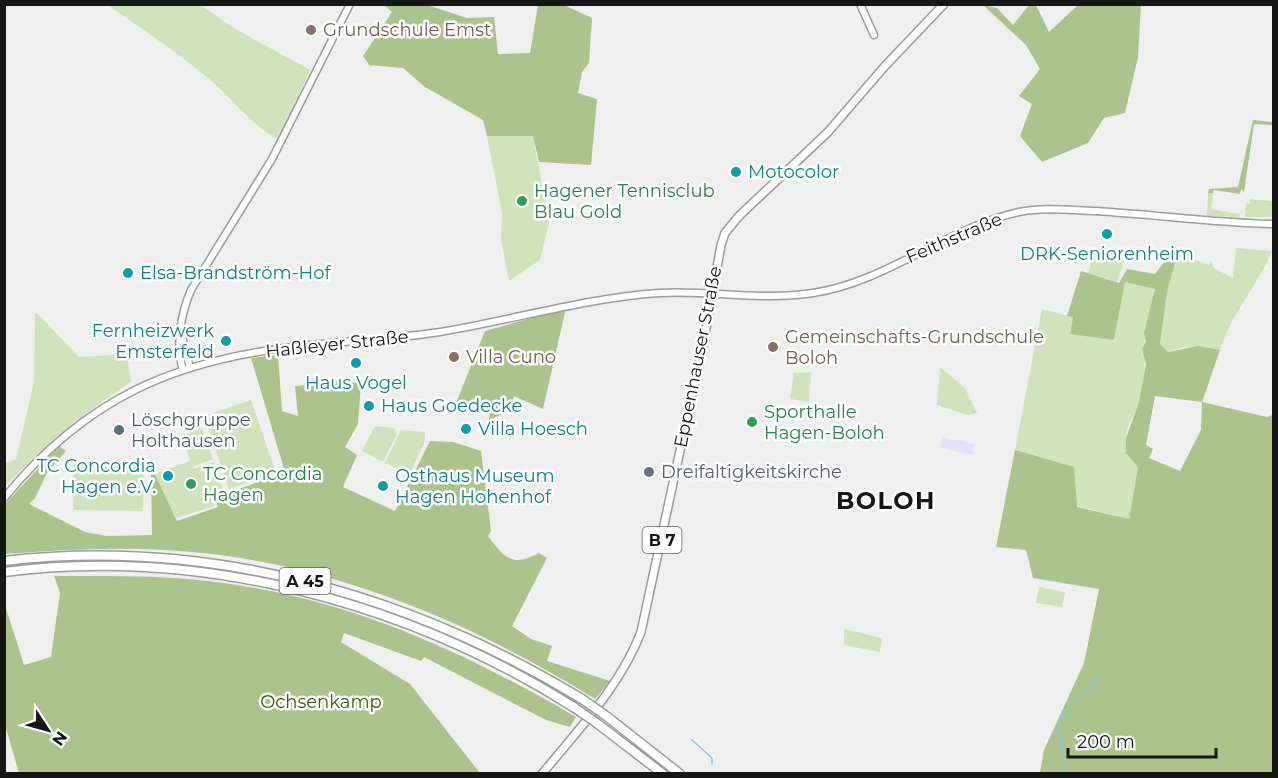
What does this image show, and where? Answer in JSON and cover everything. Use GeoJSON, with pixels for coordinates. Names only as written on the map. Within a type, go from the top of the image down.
{"type":"FeatureCollection","features":[{"type":"Feature","properties":{"kind":"highway","name":"A 45"},"geometry":{"type":"LineString","coordinates":[[4,561],[66,556],[148,557],[234,567],[307,581],[362,597],[440,625],[503,654],[582,699],[680,774]]}},
{"type":"Feature","properties":{"kind":"highway","name":"A 45"},"geometry":{"type":"LineString","coordinates":[[4,572],[71,568],[175,570],[297,591],[350,604],[435,635],[515,672],[575,708],[663,774]]}},
{"type":"Feature","properties":{"kind":"main road"},"geometry":{"type":"LineString","coordinates":[[186,369],[179,355],[184,311],[194,283],[272,159],[350,4]]}},
{"type":"Feature","properties":{"kind":"main road"},"geometry":{"type":"LineString","coordinates":[[860,4],[874,35]]}},
{"type":"Feature","properties":{"kind":"main road","name":"Eppenhauser Straße"},"geometry":{"type":"LineString","coordinates":[[542,774],[615,682],[632,654],[641,632],[722,239],[733,222],[828,132],[888,62],[944,4]]}},
{"type":"Feature","properties":{"kind":"main road","name":"Feithstraße"},"geometry":{"type":"LineString","coordinates":[[712,292],[790,295],[840,287],[864,279],[980,225],[1035,210],[1120,212],[1274,224]]}},
{"type":"Feature","properties":{"kind":"main road","name":"Haßleyer Straße"},"geometry":{"type":"LineString","coordinates":[[6,496],[44,453],[89,416],[132,390],[186,369],[284,348],[472,327],[640,295],[712,292]]}},
{"type":"Feature","properties":{"kind":"shaded area"},"geometry":{"type":"Polygon","coordinates":[[[943,437],[975,444],[972,455],[940,448],[943,437]]]}},
{"type":"Feature","properties":{"kind":"green space"},"geometry":{"type":"Polygon","coordinates":[[[108,5],[201,5],[232,27],[310,70],[279,140],[260,127],[197,69],[108,5]]]}},
{"type":"Feature","properties":{"kind":"green space"},"geometry":{"type":"Polygon","coordinates":[[[384,5],[427,5],[467,18],[494,17],[498,54],[530,53],[538,5],[564,5],[592,18],[589,63],[582,72],[578,93],[597,99],[591,165],[539,162],[533,136],[487,136],[483,120],[425,87],[403,68],[369,65],[363,56],[392,12],[384,5]]]}},
{"type":"Feature","properties":{"kind":"green space"},"geometry":{"type":"Polygon","coordinates":[[[983,5],[997,8],[1013,25],[1029,5],[1036,5],[1049,32],[1078,5],[1141,5],[1138,57],[1125,113],[1104,118],[1088,143],[1042,162],[1020,136],[1032,104],[1019,96],[1040,69],[1026,45],[983,5]]]}},
{"type":"Feature","properties":{"kind":"green space"},"geometry":{"type":"Polygon","coordinates":[[[1253,120],[1273,122],[1273,125],[1254,124],[1244,192],[1241,189],[1240,194],[1214,190],[1213,193],[1208,193],[1209,189],[1238,187],[1253,120]]]}},
{"type":"Feature","properties":{"kind":"green space","name":"Hagener Tennisclub Blau Gold"},"geometry":{"type":"Polygon","coordinates":[[[487,136],[533,136],[549,223],[540,260],[509,281],[501,240],[502,213],[487,136]]]}},
{"type":"Feature","properties":{"kind":"green space"},"geometry":{"type":"Polygon","coordinates":[[[1208,193],[1213,193],[1211,209],[1239,214],[1242,210],[1239,217],[1207,216],[1208,193]]]}},
{"type":"Feature","properties":{"kind":"green space"},"geometry":{"type":"Polygon","coordinates":[[[1250,199],[1273,201],[1273,217],[1245,217],[1246,203],[1250,204],[1250,199]]]}},
{"type":"Feature","properties":{"kind":"green space"},"geometry":{"type":"Polygon","coordinates":[[[1236,248],[1272,251],[1231,324],[1220,350],[1183,347],[1168,352],[1160,344],[1167,292],[1178,253],[1209,265],[1211,261],[1214,268],[1233,278],[1236,248]]]}},
{"type":"Feature","properties":{"kind":"green space"},"geometry":{"type":"Polygon","coordinates":[[[1173,251],[1178,253],[1167,292],[1160,344],[1168,352],[1198,346],[1220,350],[1202,402],[1267,417],[1273,415],[1273,773],[1040,773],[1044,750],[1084,663],[1099,589],[1033,578],[1026,550],[996,547],[1015,450],[1074,467],[1077,507],[1129,519],[1138,467],[1126,453],[1126,438],[1139,402],[1146,364],[1142,349],[1146,342],[1144,333],[1155,289],[1125,282],[1114,340],[1070,334],[1073,317],[1067,316],[1081,271],[1119,283],[1127,269],[1155,274],[1173,251]],[[1155,396],[1146,445],[1153,449],[1149,458],[1180,471],[1201,430],[1202,402],[1155,396]]]}},
{"type":"Feature","properties":{"kind":"green space"},"geometry":{"type":"Polygon","coordinates":[[[1095,252],[1124,261],[1117,282],[1088,273],[1095,252]]]}},
{"type":"Feature","properties":{"kind":"green space"},"geometry":{"type":"Polygon","coordinates":[[[1125,282],[1155,289],[1145,330],[1143,385],[1138,406],[1126,433],[1129,453],[1138,466],[1129,519],[1077,506],[1015,450],[1042,309],[1073,317],[1070,333],[1114,340],[1125,282]]]}},
{"type":"Feature","properties":{"kind":"green space"},"geometry":{"type":"Polygon","coordinates":[[[566,308],[543,409],[514,396],[509,411],[489,420],[491,407],[456,403],[485,331],[566,308]]]}},
{"type":"Feature","properties":{"kind":"green space"},"geometry":{"type":"Polygon","coordinates":[[[37,313],[79,357],[127,354],[131,382],[97,405],[65,431],[5,486],[5,464],[16,459],[34,382],[35,314],[37,313]]]}},
{"type":"Feature","properties":{"kind":"green space"},"geometry":{"type":"Polygon","coordinates":[[[278,355],[282,411],[298,416],[295,386],[307,385],[308,379],[361,383],[358,424],[345,447],[357,455],[343,487],[395,511],[430,441],[453,442],[481,451],[491,531],[488,536],[504,555],[515,560],[539,553],[547,558],[512,626],[531,639],[552,646],[547,661],[610,681],[595,699],[495,643],[443,619],[389,597],[334,579],[278,565],[221,555],[144,549],[84,549],[5,554],[4,505],[59,446],[66,451],[48,471],[35,498],[29,504],[85,532],[106,536],[152,535],[151,473],[155,474],[177,521],[218,507],[215,498],[285,472],[251,358],[278,355]]]}},
{"type":"Feature","properties":{"kind":"green space"},"geometry":{"type":"Polygon","coordinates":[[[940,367],[965,388],[977,413],[968,415],[937,405],[940,367]]]}},
{"type":"Feature","properties":{"kind":"green space"},"geometry":{"type":"Polygon","coordinates":[[[811,372],[809,402],[790,399],[794,373],[811,372]]]}},
{"type":"Feature","properties":{"kind":"green space"},"geometry":{"type":"Polygon","coordinates":[[[251,400],[276,473],[229,489],[204,416],[251,400]]]}},
{"type":"Feature","properties":{"kind":"green space"},"geometry":{"type":"Polygon","coordinates":[[[375,426],[394,428],[397,434],[383,462],[362,451],[375,426]]]}},
{"type":"Feature","properties":{"kind":"green space","name":"TC Concordia Hagen"},"geometry":{"type":"Polygon","coordinates":[[[202,428],[213,459],[192,467],[193,469],[214,462],[224,493],[212,497],[215,506],[176,518],[155,474],[190,461],[182,435],[202,428]]]}},
{"type":"Feature","properties":{"kind":"green space"},"geometry":{"type":"Polygon","coordinates":[[[401,430],[425,432],[425,441],[409,475],[385,463],[401,430]]]}},
{"type":"Feature","properties":{"kind":"green space"},"geometry":{"type":"Polygon","coordinates":[[[74,463],[144,464],[143,511],[73,510],[74,463]]]}},
{"type":"Feature","properties":{"kind":"green space","name":"Ochsenkamp"},"geometry":{"type":"Polygon","coordinates":[[[54,576],[189,579],[307,599],[354,613],[444,648],[576,717],[570,727],[546,720],[424,657],[421,661],[344,633],[341,642],[410,684],[480,773],[19,773],[5,725],[5,605],[24,665],[51,657],[60,593],[54,576]]]}},
{"type":"Feature","properties":{"kind":"green space"},"geometry":{"type":"Polygon","coordinates":[[[1039,587],[1065,592],[1062,607],[1036,603],[1039,587]]]}},
{"type":"Feature","properties":{"kind":"green space"},"geometry":{"type":"Polygon","coordinates":[[[844,629],[882,638],[880,652],[844,645],[844,629]]]}},
{"type":"Feature","properties":{"kind":"waterway"},"geometry":{"type":"LineString","coordinates":[[1065,774],[1058,726],[1061,715],[1101,676]]}},
{"type":"Feature","properties":{"kind":"waterway"},"geometry":{"type":"LineString","coordinates":[[692,740],[712,758],[712,764]]}},
{"type":"Feature","properties":{"kind":"place","name":"Grundschule Emst"},"geometry":{"type":"Point","coordinates":[311,30]}},
{"type":"Feature","properties":{"kind":"place","name":"Motocolor"},"geometry":{"type":"Point","coordinates":[736,172]}},
{"type":"Feature","properties":{"kind":"place","name":"Hagener Tennisclub Blau Gold"},"geometry":{"type":"Point","coordinates":[522,201]}},
{"type":"Feature","properties":{"kind":"place","name":"DRK-Seniorenheim"},"geometry":{"type":"Point","coordinates":[1107,234]}},
{"type":"Feature","properties":{"kind":"place","name":"Elsa-Brandström-Hof"},"geometry":{"type":"Point","coordinates":[128,273]}},
{"type":"Feature","properties":{"kind":"place","name":"Fernheizwerk Emsterfeld"},"geometry":{"type":"Point","coordinates":[226,341]}},
{"type":"Feature","properties":{"kind":"place","name":"Gemeinschafts-Grundschule Boloh"},"geometry":{"type":"Point","coordinates":[773,347]}},
{"type":"Feature","properties":{"kind":"place","name":"Villa Cuno"},"geometry":{"type":"Point","coordinates":[454,357]}},
{"type":"Feature","properties":{"kind":"place","name":"Haus Vogel"},"geometry":{"type":"Point","coordinates":[356,363]}},
{"type":"Feature","properties":{"kind":"place","name":"Haus Goedecke"},"geometry":{"type":"Point","coordinates":[369,406]}},
{"type":"Feature","properties":{"kind":"place","name":"Sporthalle Hagen-Boloh"},"geometry":{"type":"Point","coordinates":[752,422]}},
{"type":"Feature","properties":{"kind":"place","name":"Villa Hoesch"},"geometry":{"type":"Point","coordinates":[466,429]}},
{"type":"Feature","properties":{"kind":"place","name":"Löschgruppe Holthausen"},"geometry":{"type":"Point","coordinates":[119,430]}},
{"type":"Feature","properties":{"kind":"place","name":"Dreifaltigkeitskirche"},"geometry":{"type":"Point","coordinates":[649,472]}},
{"type":"Feature","properties":{"kind":"place","name":"TC Concordia Hagen e.V."},"geometry":{"type":"Point","coordinates":[168,476]}},
{"type":"Feature","properties":{"kind":"place","name":"TC Concordia Hagen"},"geometry":{"type":"Point","coordinates":[191,484]}},
{"type":"Feature","properties":{"kind":"place","name":"Osthaus Museum Hagen Hohenhof"},"geometry":{"type":"Point","coordinates":[383,486]}},
{"type":"Feature","properties":{"kind":"district","name":"BOLOH"},"geometry":{"type":"Point","coordinates":[886,500]}}]}
